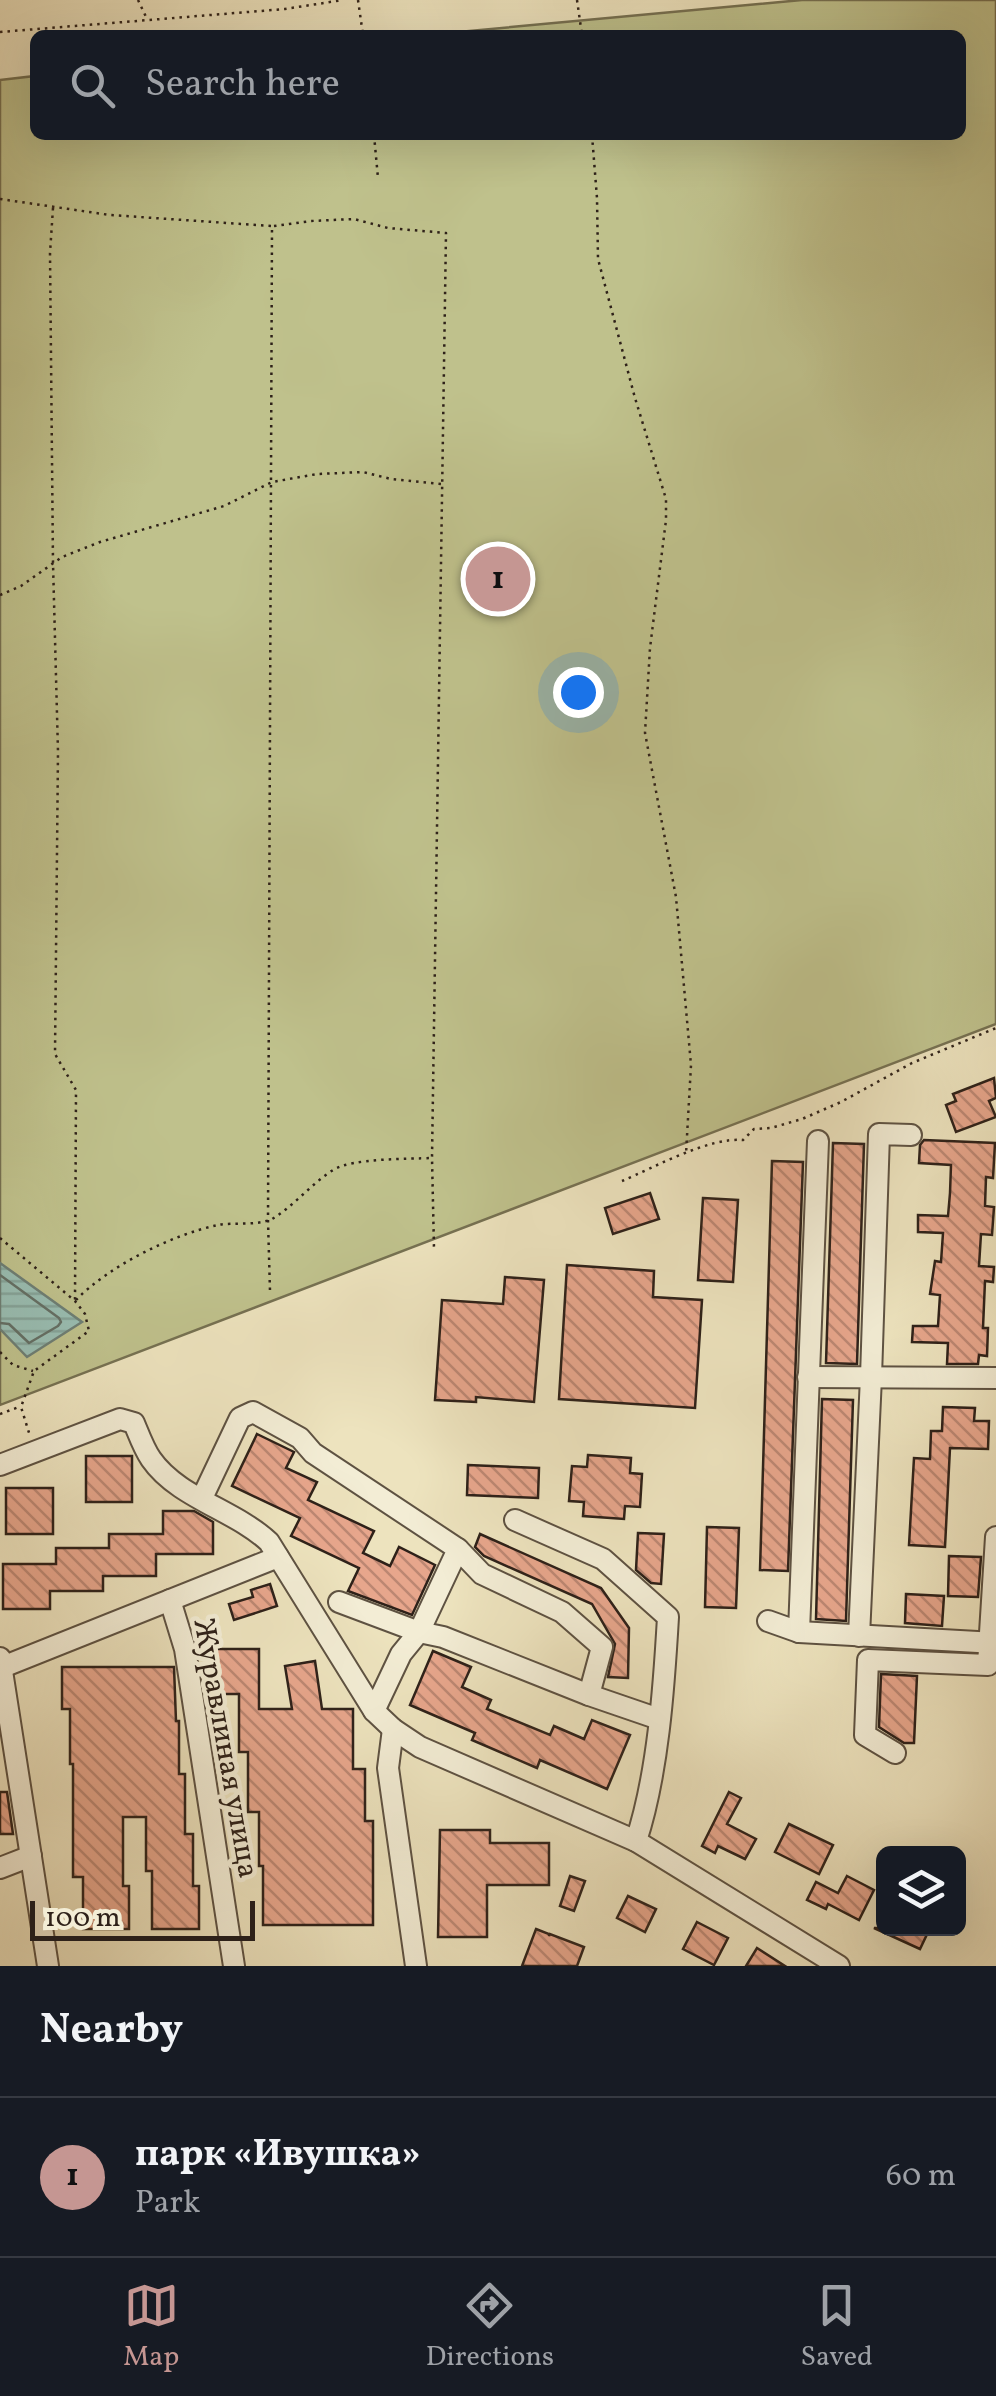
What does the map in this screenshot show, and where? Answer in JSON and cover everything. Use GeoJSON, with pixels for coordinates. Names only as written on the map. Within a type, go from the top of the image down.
{"type":"FeatureCollection","features":[{"type":"Feature","properties":{"kind":"street"},"geometry":{"type":"LineString","coordinates":[[859,1636],[879,1134],[911,1134]]}},
{"type":"Feature","properties":{"kind":"street"},"geometry":{"type":"LineString","coordinates":[[799,1632],[818,1141]]}},
{"type":"Feature","properties":{"kind":"street"},"geometry":{"type":"LineString","coordinates":[[808,1376],[996,1378]]}},
{"type":"Feature","properties":{"kind":"street"},"geometry":{"type":"LineString","coordinates":[[202,1498],[240,1418],[253,1412],[300,1438],[313,1453],[458,1549],[482,1574],[562,1612],[602,1646],[589,1695]]}},
{"type":"Feature","properties":{"kind":"street"},"geometry":{"type":"LineString","coordinates":[[0,1464],[120,1419],[134,1423],[152,1460],[174,1483],[257,1530],[269,1542],[374,1710],[393,1729],[420,1747],[636,1841],[839,1966]]}},
{"type":"Feature","properties":{"kind":"street"},"geometry":{"type":"LineString","coordinates":[[516,1520],[603,1560],[668,1617],[659,1719],[645,1813],[636,1841]]}},
{"type":"Feature","properties":{"kind":"street"},"geometry":{"type":"LineString","coordinates":[[895,1752],[865,1735],[868,1660],[988,1665],[993,1642],[996,1536]]}},
{"type":"Feature","properties":{"kind":"street"},"geometry":{"type":"LineString","coordinates":[[374,1710],[401,1654],[419,1632],[458,1549]]}},
{"type":"Feature","properties":{"kind":"street"},"geometry":{"type":"LineString","coordinates":[[48,1966],[0,1664],[278,1557]]}},
{"type":"Feature","properties":{"kind":"street","name":"Журавлиная улица"},"geometry":{"type":"LineString","coordinates":[[170,1600],[185,1649],[234,1966]]}},
{"type":"Feature","properties":{"kind":"street"},"geometry":{"type":"LineString","coordinates":[[339,1602],[659,1719]]}},
{"type":"Feature","properties":{"kind":"street"},"geometry":{"type":"LineString","coordinates":[[768,1621],[799,1632],[993,1642]]}},
{"type":"Feature","properties":{"kind":"street"},"geometry":{"type":"LineString","coordinates":[[393,1729],[388,1768],[416,1966]]}},
{"type":"Feature","properties":{"kind":"street"},"geometry":{"type":"LineString","coordinates":[[0,1868],[31,1856]]}},
{"type":"Feature","properties":{"kind":"path"},"geometry":{"type":"LineString","coordinates":[[138,0],[148,20]]}},
{"type":"Feature","properties":{"kind":"path"},"geometry":{"type":"LineString","coordinates":[[0,32],[285,9],[342,0]]}},
{"type":"Feature","properties":{"kind":"path"},"geometry":{"type":"LineString","coordinates":[[358,0],[362,30]]}},
{"type":"Feature","properties":{"kind":"path"},"geometry":{"type":"LineString","coordinates":[[577,0],[581,30]]}},
{"type":"Feature","properties":{"kind":"path"},"geometry":{"type":"LineString","coordinates":[[374,140],[378,178]]}},
{"type":"Feature","properties":{"kind":"path"},"geometry":{"type":"LineString","coordinates":[[592,140],[598,259],[666,498],[645,733],[676,897],[691,1065],[686,1154]]}},
{"type":"Feature","properties":{"kind":"path"},"geometry":{"type":"LineString","coordinates":[[0,199],[110,215],[272,226],[354,219],[388,228],[446,233],[432,1158],[434,1249]]}},
{"type":"Feature","properties":{"kind":"path"},"geometry":{"type":"LineString","coordinates":[[52,206],[58,752],[55,1054],[76,1090],[75,1302]]}},
{"type":"Feature","properties":{"kind":"path"},"geometry":{"type":"LineString","coordinates":[[270,1291],[272,226]]}},
{"type":"Feature","properties":{"kind":"path"},"geometry":{"type":"LineString","coordinates":[[0,595],[21,586],[62,557],[224,506],[272,482],[317,474],[364,472],[442,484]]}},
{"type":"Feature","properties":{"kind":"path"},"geometry":{"type":"LineString","coordinates":[[622,1180],[730,1138],[743,1140],[754,1129],[802,1119],[912,1063],[996,1028]]}},
{"type":"Feature","properties":{"kind":"path"},"geometry":{"type":"LineString","coordinates":[[75,1302],[89,1286],[110,1273],[190,1231],[268,1221],[336,1168],[378,1160],[432,1158]]}},
{"type":"Feature","properties":{"kind":"path"},"geometry":{"type":"LineString","coordinates":[[0,1238],[75,1302],[85,1314],[90,1330],[34,1371],[21,1406],[36,1451]]}},
{"type":"Feature","properties":{"kind":"path"},"geometry":{"type":"LineString","coordinates":[[0,1352],[13,1365],[34,1371]]}},
{"type":"Feature","properties":{"kind":"path"},"geometry":{"type":"LineString","coordinates":[[0,1414],[21,1406]]}},
{"type":"Feature","properties":{"kind":"green space"},"geometry":{"type":"Polygon","coordinates":[[[802,0],[996,0],[996,1024],[0,1405],[0,80],[30,77],[30,140],[966,140],[966,30],[480,30],[802,0]]]}},
{"type":"Feature","properties":{"kind":"water"},"geometry":{"type":"Polygon","coordinates":[[[0,1263],[82,1322],[27,1357],[0,1329],[0,1263]]]}},
{"type":"Feature","properties":{"kind":"building"},"geometry":{"type":"Polygon","coordinates":[[[994,1078],[996,1098],[989,1101],[996,1117],[956,1132],[946,1105],[956,1101],[953,1094],[994,1078]]]}},
{"type":"Feature","properties":{"kind":"building"},"geometry":{"type":"Polygon","coordinates":[[[924,1140],[995,1143],[993,1178],[986,1177],[985,1206],[994,1207],[992,1235],[981,1234],[979,1266],[994,1267],[993,1282],[985,1281],[983,1328],[988,1328],[987,1356],[979,1355],[978,1364],[947,1364],[948,1343],[912,1342],[913,1326],[938,1326],[940,1295],[930,1294],[935,1261],[941,1262],[943,1233],[918,1232],[918,1215],[948,1216],[950,1193],[951,1165],[919,1163],[924,1140]]]}},
{"type":"Feature","properties":{"kind":"building"},"geometry":{"type":"Polygon","coordinates":[[[833,1143],[864,1144],[857,1364],[826,1363],[833,1143]]]}},
{"type":"Feature","properties":{"kind":"building"},"geometry":{"type":"Polygon","coordinates":[[[772,1161],[803,1162],[788,1571],[760,1570],[772,1161]]]}},
{"type":"Feature","properties":{"kind":"building"},"geometry":{"type":"Polygon","coordinates":[[[650,1193],[659,1219],[613,1234],[605,1208],[650,1193]]]}},
{"type":"Feature","properties":{"kind":"building"},"geometry":{"type":"Polygon","coordinates":[[[703,1198],[738,1200],[733,1282],[698,1280],[703,1198]]]}},
{"type":"Feature","properties":{"kind":"building"},"geometry":{"type":"Polygon","coordinates":[[[567,1265],[654,1271],[653,1297],[702,1300],[695,1408],[559,1399],[567,1265]]]}},
{"type":"Feature","properties":{"kind":"building"},"geometry":{"type":"Polygon","coordinates":[[[505,1277],[544,1280],[534,1402],[476,1397],[476,1402],[435,1400],[442,1300],[503,1304],[505,1277]]]}},
{"type":"Feature","properties":{"kind":"building"},"geometry":{"type":"Polygon","coordinates":[[[822,1399],[853,1400],[846,1621],[816,1619],[822,1399]]]}},
{"type":"Feature","properties":{"kind":"building"},"geometry":{"type":"Polygon","coordinates":[[[943,1407],[975,1408],[974,1421],[989,1421],[988,1449],[950,1448],[945,1547],[909,1545],[914,1458],[930,1459],[931,1431],[942,1431],[943,1407]]]}},
{"type":"Feature","properties":{"kind":"building"},"geometry":{"type":"Polygon","coordinates":[[[257,1434],[294,1452],[286,1468],[317,1482],[308,1500],[374,1531],[363,1553],[390,1566],[399,1547],[435,1565],[412,1615],[348,1591],[359,1568],[291,1536],[300,1518],[232,1486],[257,1434]]]}},
{"type":"Feature","properties":{"kind":"building"},"geometry":{"type":"Polygon","coordinates":[[[588,1455],[631,1458],[630,1473],[642,1474],[640,1507],[625,1506],[624,1519],[583,1516],[584,1502],[569,1501],[572,1466],[587,1467],[588,1455]]]}},
{"type":"Feature","properties":{"kind":"building"},"geometry":{"type":"Polygon","coordinates":[[[86,1456],[132,1456],[132,1502],[86,1502],[86,1456]]]}},
{"type":"Feature","properties":{"kind":"building"},"geometry":{"type":"Polygon","coordinates":[[[468,1465],[539,1468],[538,1498],[467,1495],[468,1465]]]}},
{"type":"Feature","properties":{"kind":"building"},"geometry":{"type":"Polygon","coordinates":[[[6,1488],[53,1488],[53,1534],[6,1534],[6,1488]]]}},
{"type":"Feature","properties":{"kind":"building"},"geometry":{"type":"Polygon","coordinates":[[[163,1511],[194,1511],[213,1522],[213,1554],[156,1554],[156,1576],[103,1576],[103,1591],[50,1591],[50,1609],[3,1609],[3,1564],[56,1564],[56,1548],[109,1548],[109,1534],[163,1534],[163,1511]]]}},
{"type":"Feature","properties":{"kind":"building"},"geometry":{"type":"Polygon","coordinates":[[[707,1527],[739,1528],[736,1608],[705,1607],[707,1527]]]}},
{"type":"Feature","properties":{"kind":"building"},"geometry":{"type":"Polygon","coordinates":[[[638,1533],[664,1534],[661,1584],[651,1583],[636,1570],[638,1533]]]}},
{"type":"Feature","properties":{"kind":"building"},"geometry":{"type":"Polygon","coordinates":[[[480,1534],[601,1588],[629,1628],[628,1678],[608,1677],[615,1644],[592,1604],[484,1556],[475,1547],[480,1534]]]}},
{"type":"Feature","properties":{"kind":"building"},"geometry":{"type":"Polygon","coordinates":[[[949,1556],[981,1557],[978,1597],[948,1596],[949,1556]]]}},
{"type":"Feature","properties":{"kind":"building"},"geometry":{"type":"Polygon","coordinates":[[[270,1584],[277,1606],[234,1620],[229,1604],[253,1597],[251,1590],[270,1584]]]}},
{"type":"Feature","properties":{"kind":"building"},"geometry":{"type":"Polygon","coordinates":[[[906,1594],[944,1596],[942,1626],[905,1623],[906,1594]]]}},
{"type":"Feature","properties":{"kind":"building"},"geometry":{"type":"Polygon","coordinates":[[[213,1649],[259,1649],[259,1709],[292,1709],[285,1666],[315,1661],[322,1709],[353,1709],[353,1769],[365,1769],[365,1821],[373,1821],[373,1925],[263,1925],[259,1812],[248,1812],[248,1752],[239,1752],[239,1694],[213,1694],[213,1649]]]}},
{"type":"Feature","properties":{"kind":"building"},"geometry":{"type":"Polygon","coordinates":[[[433,1651],[471,1667],[462,1687],[491,1700],[487,1709],[550,1735],[554,1726],[584,1739],[592,1720],[630,1735],[607,1789],[540,1760],[537,1768],[472,1740],[475,1733],[410,1705],[433,1651]]]}},
{"type":"Feature","properties":{"kind":"building"},"geometry":{"type":"Polygon","coordinates":[[[62,1667],[174,1667],[179,1774],[185,1774],[185,1834],[193,1834],[193,1886],[199,1886],[199,1929],[152,1929],[152,1871],[146,1871],[146,1817],[123,1817],[123,1886],[129,1886],[129,1929],[83,1929],[83,1877],[73,1877],[73,1764],[70,1709],[62,1709],[62,1667]]]}},
{"type":"Feature","properties":{"kind":"building"},"geometry":{"type":"Polygon","coordinates":[[[881,1674],[917,1676],[914,1743],[904,1743],[879,1727],[881,1674]]]}},
{"type":"Feature","properties":{"kind":"building"},"geometry":{"type":"Polygon","coordinates":[[[0,1792],[7,1792],[13,1834],[0,1834],[0,1792]]]}},
{"type":"Feature","properties":{"kind":"building"},"geometry":{"type":"Polygon","coordinates":[[[729,1792],[741,1798],[727,1824],[756,1839],[745,1859],[718,1846],[715,1853],[702,1846],[729,1792]]]}},
{"type":"Feature","properties":{"kind":"building"},"geometry":{"type":"Polygon","coordinates":[[[789,1824],[833,1845],[819,1874],[775,1852],[789,1824]]]}},
{"type":"Feature","properties":{"kind":"building"},"geometry":{"type":"Polygon","coordinates":[[[440,1830],[490,1830],[490,1843],[549,1843],[549,1885],[487,1885],[487,1937],[438,1937],[440,1830]]]}},
{"type":"Feature","properties":{"kind":"building"},"geometry":{"type":"Polygon","coordinates":[[[570,1876],[585,1881],[574,1911],[560,1906],[570,1876]]]}},
{"type":"Feature","properties":{"kind":"building"},"geometry":{"type":"Polygon","coordinates":[[[847,1876],[874,1890],[859,1920],[828,1904],[826,1909],[807,1900],[816,1882],[838,1893],[847,1876]]]}},
{"type":"Feature","properties":{"kind":"building"},"geometry":{"type":"Polygon","coordinates":[[[628,1896],[656,1909],[645,1932],[617,1918],[628,1896]]]}},
{"type":"Feature","properties":{"kind":"building"},"geometry":{"type":"Polygon","coordinates":[[[697,1922],[728,1938],[714,1965],[683,1949],[697,1922]]]}},
{"type":"Feature","properties":{"kind":"building"},"geometry":{"type":"Polygon","coordinates":[[[536,1929],[584,1947],[577,1966],[522,1966],[536,1929]]]}},
{"type":"Feature","properties":{"kind":"building"},"geometry":{"type":"Polygon","coordinates":[[[892,1936],[926,1936],[920,1949],[892,1936]]]}},
{"type":"Feature","properties":{"kind":"building"},"geometry":{"type":"Polygon","coordinates":[[[757,1948],[785,1966],[746,1966],[757,1948]]]}},
{"type":"Feature","properties":{"kind":"place","name":"парк «Ивушка»"},"geometry":{"type":"Point","coordinates":[498,579]}}]}
